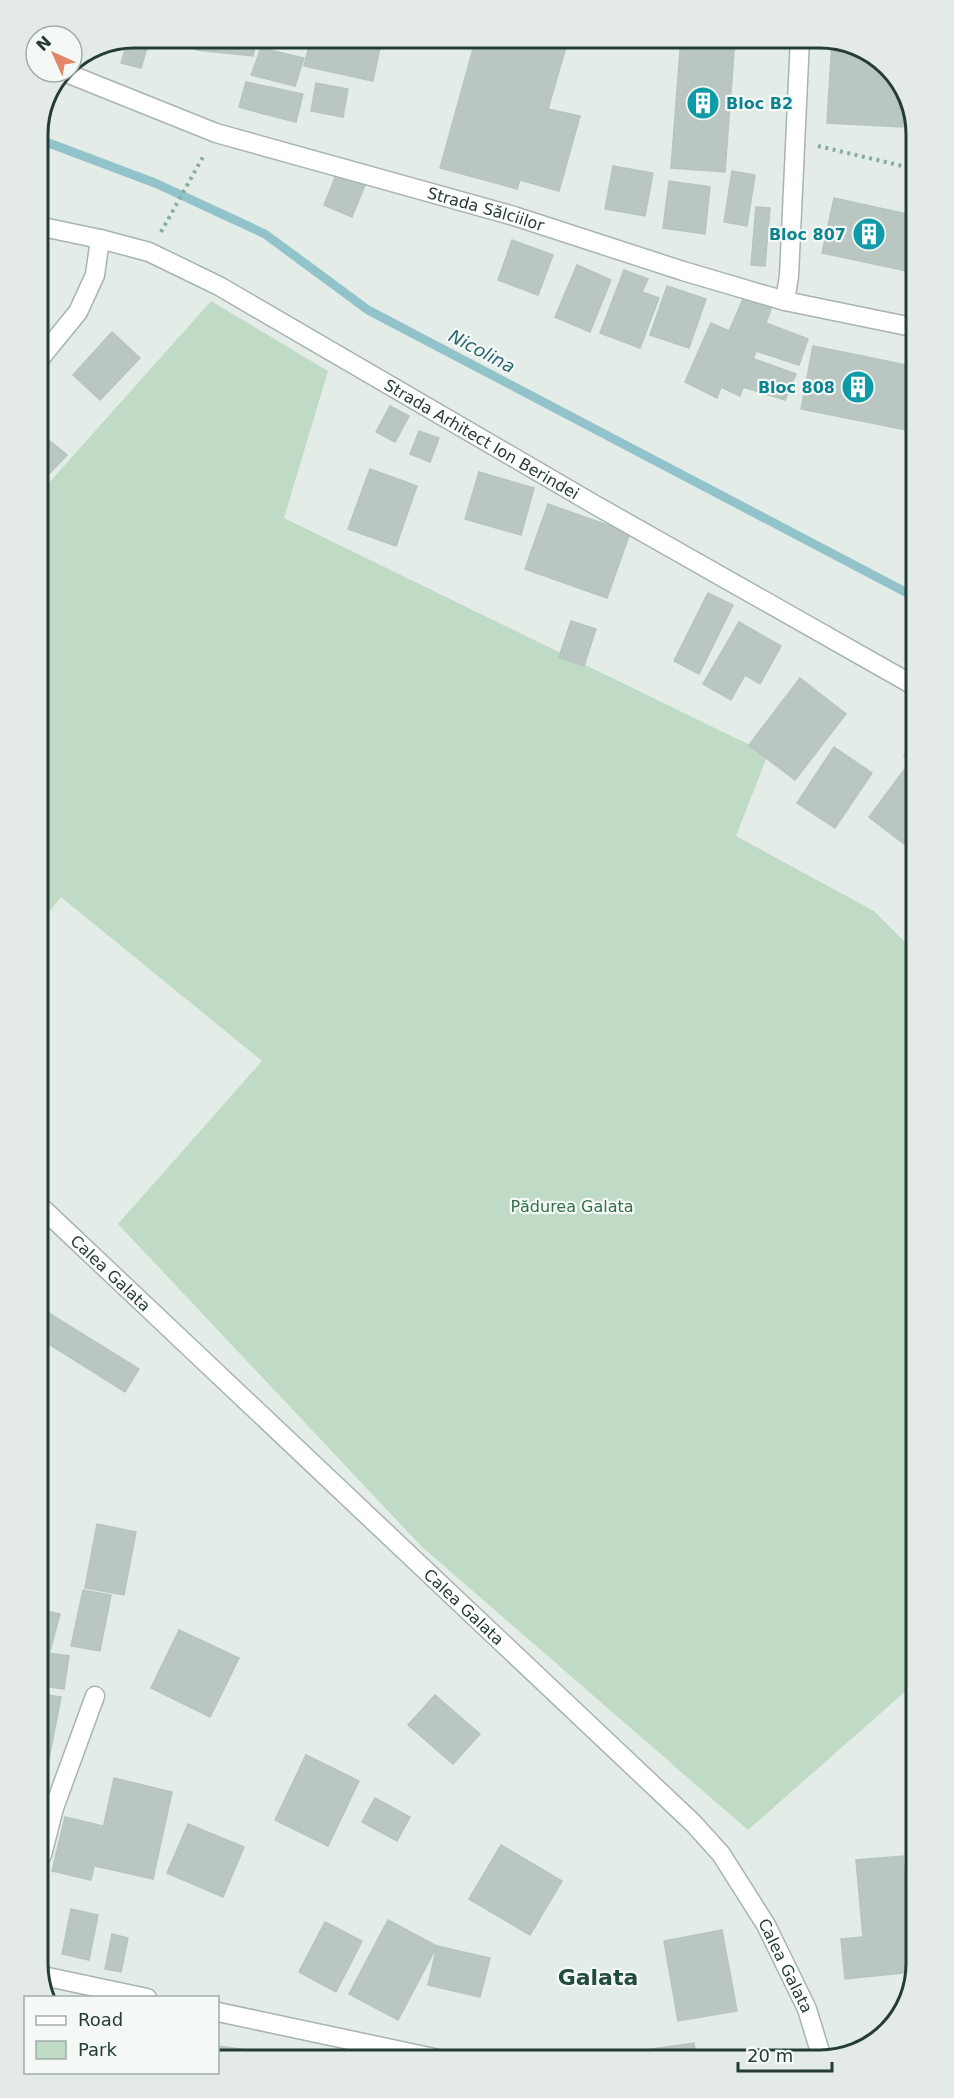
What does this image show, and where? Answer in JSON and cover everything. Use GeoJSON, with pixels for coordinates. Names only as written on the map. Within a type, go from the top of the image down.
{"type":"FeatureCollection","features":[{"type":"Feature","properties":{"kind":"street"},"geometry":{"type":"LineString","coordinates":[[785,301],[789,276],[799,48]]}},
{"type":"Feature","properties":{"kind":"street","name":"Strada Sălciilor"},"geometry":{"type":"LineString","coordinates":[[84,80],[216,133],[514,216],[683,271],[785,301],[906,326]]}},
{"type":"Feature","properties":{"kind":"street","name":"Strada Arhitect Ion Berindei"},"geometry":{"type":"LineString","coordinates":[[48,228],[149,252],[229,292],[597,506],[906,681]]}},
{"type":"Feature","properties":{"kind":"street"},"geometry":{"type":"LineString","coordinates":[[48,349],[78,312],[95,275],[100,239]]}},
{"type":"Feature","properties":{"kind":"street","name":"Calea Galata"},"geometry":{"type":"LineString","coordinates":[[48,1214],[693,1823],[721,1854],[766,1925],[807,2009],[819,2050]]}},
{"type":"Feature","properties":{"kind":"street"},"geometry":{"type":"LineString","coordinates":[[48,1832],[54,1808],[95,1696]]}},
{"type":"Feature","properties":{"kind":"street"},"geometry":{"type":"LineString","coordinates":[[50,1977],[138,1996]]}},
{"type":"Feature","properties":{"kind":"street"},"geometry":{"type":"LineString","coordinates":[[219,2012],[396,2050]]}},
{"type":"Feature","properties":{"kind":"path"},"geometry":{"type":"LineString","coordinates":[[149,252],[216,133]]}},
{"type":"Feature","properties":{"kind":"path"},"geometry":{"type":"LineString","coordinates":[[794,140],[906,167]]}},
{"type":"Feature","properties":{"kind":"green space","name":"Pădurea Galata"},"geometry":{"type":"Polygon","coordinates":[[[211,301],[328,371],[284,518],[768,754],[736,836],[874,911],[906,943],[906,1691],[748,1830],[421,1546],[118,1224],[262,1061],[61,897],[48,913],[48,484],[211,301]]]}},
{"type":"Feature","properties":{"kind":"building"},"geometry":{"type":"Polygon","coordinates":[[[147,48],[141,68],[121,63],[125,49],[147,48]]]}},
{"type":"Feature","properties":{"kind":"building"},"geometry":{"type":"Polygon","coordinates":[[[197,48],[255,48],[253,56],[197,50],[197,48]]]}},
{"type":"Feature","properties":{"kind":"building"},"geometry":{"type":"Polygon","coordinates":[[[261,48],[304,58],[295,86],[251,75],[261,48]]]}},
{"type":"Feature","properties":{"kind":"building"},"geometry":{"type":"Polygon","coordinates":[[[308,48],[380,48],[373,81],[304,66],[308,48]]]}},
{"type":"Feature","properties":{"kind":"building"},"geometry":{"type":"Polygon","coordinates":[[[473,48],[566,48],[548,109],[580,116],[559,191],[520,180],[517,189],[440,168],[473,48]]]}},
{"type":"Feature","properties":{"kind":"building","name":"Bloc B2"},"geometry":{"type":"Polygon","coordinates":[[[680,48],[734,48],[725,172],[671,168],[680,48]]]}},
{"type":"Feature","properties":{"kind":"building"},"geometry":{"type":"Polygon","coordinates":[[[831,49],[863,59],[885,77],[897,96],[904,117],[903,127],[827,123],[831,49]]]}},
{"type":"Feature","properties":{"kind":"building"},"geometry":{"type":"Polygon","coordinates":[[[246,82],[270,87],[264,114],[239,107],[246,82]]]}},
{"type":"Feature","properties":{"kind":"building"},"geometry":{"type":"Polygon","coordinates":[[[316,83],[348,89],[343,117],[311,111],[316,83]]]}},
{"type":"Feature","properties":{"kind":"building"},"geometry":{"type":"Polygon","coordinates":[[[270,87],[303,94],[296,122],[264,114],[270,87]]]}},
{"type":"Feature","properties":{"kind":"building"},"geometry":{"type":"Polygon","coordinates":[[[613,166],[653,173],[645,216],[605,209],[613,166]]]}},
{"type":"Feature","properties":{"kind":"building"},"geometry":{"type":"Polygon","coordinates":[[[732,171],[755,175],[747,226],[724,222],[732,171]]]}},
{"type":"Feature","properties":{"kind":"building"},"geometry":{"type":"Polygon","coordinates":[[[337,173],[365,185],[352,217],[324,205],[337,173]]]}},
{"type":"Feature","properties":{"kind":"building"},"geometry":{"type":"Polygon","coordinates":[[[669,181],[710,187],[705,234],[663,228],[669,181]]]}},
{"type":"Feature","properties":{"kind":"building","name":"Bloc 807"},"geometry":{"type":"Polygon","coordinates":[[[834,198],[906,214],[906,271],[822,253],[834,198]]]}},
{"type":"Feature","properties":{"kind":"building"},"geometry":{"type":"Polygon","coordinates":[[[756,207],[770,208],[765,266],[751,265],[756,207]]]}},
{"type":"Feature","properties":{"kind":"building"},"geometry":{"type":"Polygon","coordinates":[[[512,240],[553,255],[538,295],[498,280],[512,240]]]}},
{"type":"Feature","properties":{"kind":"building"},"geometry":{"type":"Polygon","coordinates":[[[577,265],[611,280],[590,332],[555,317],[577,265]]]}},
{"type":"Feature","properties":{"kind":"building"},"geometry":{"type":"Polygon","coordinates":[[[624,270],[648,279],[642,292],[659,298],[640,348],[600,333],[624,270]]]}},
{"type":"Feature","properties":{"kind":"building"},"geometry":{"type":"Polygon","coordinates":[[[667,286],[706,299],[689,348],[650,335],[667,286]]]}},
{"type":"Feature","properties":{"kind":"building"},"geometry":{"type":"Polygon","coordinates":[[[744,297],[771,309],[740,396],[721,387],[717,398],[685,382],[711,323],[729,331],[744,297]]]}},
{"type":"Feature","properties":{"kind":"building"},"geometry":{"type":"Polygon","coordinates":[[[766,323],[808,339],[799,365],[756,351],[766,323]]]}},
{"type":"Feature","properties":{"kind":"building"},"geometry":{"type":"Polygon","coordinates":[[[112,332],[140,358],[100,400],[73,375],[112,332]]]}},
{"type":"Feature","properties":{"kind":"building","name":"Bloc 808"},"geometry":{"type":"Polygon","coordinates":[[[813,346],[906,365],[906,430],[801,409],[813,346]]]}},
{"type":"Feature","properties":{"kind":"building"},"geometry":{"type":"Polygon","coordinates":[[[754,359],[796,374],[785,400],[743,387],[754,359]]]}},
{"type":"Feature","properties":{"kind":"building"},"geometry":{"type":"Polygon","coordinates":[[[390,406],[409,416],[395,442],[376,432],[390,406]]]}},
{"type":"Feature","properties":{"kind":"building"},"geometry":{"type":"Polygon","coordinates":[[[419,431],[439,438],[430,462],[410,454],[419,431]]]}},
{"type":"Feature","properties":{"kind":"building"},"geometry":{"type":"Polygon","coordinates":[[[48,439],[67,455],[48,475],[48,439]]]}},
{"type":"Feature","properties":{"kind":"building"},"geometry":{"type":"Polygon","coordinates":[[[370,469],[417,486],[396,546],[348,529],[370,469]]]}},
{"type":"Feature","properties":{"kind":"building"},"geometry":{"type":"Polygon","coordinates":[[[479,472],[534,488],[521,535],[465,519],[479,472]]]}},
{"type":"Feature","properties":{"kind":"building"},"geometry":{"type":"Polygon","coordinates":[[[548,504],[630,533],[607,598],[525,569],[548,504]]]}},
{"type":"Feature","properties":{"kind":"building"},"geometry":{"type":"Polygon","coordinates":[[[708,593],[733,605],[699,674],[674,661],[708,593]]]}},
{"type":"Feature","properties":{"kind":"building"},"geometry":{"type":"Polygon","coordinates":[[[571,621],[596,629],[584,666],[559,657],[571,621]]]}},
{"type":"Feature","properties":{"kind":"building"},"geometry":{"type":"Polygon","coordinates":[[[739,622],[781,646],[760,684],[745,675],[731,700],[703,684],[739,622]]]}},
{"type":"Feature","properties":{"kind":"building"},"geometry":{"type":"Polygon","coordinates":[[[800,678],[846,714],[795,780],[749,745],[800,678]]]}},
{"type":"Feature","properties":{"kind":"building"},"geometry":{"type":"Polygon","coordinates":[[[834,747],[872,773],[835,828],[797,803],[834,747]]]}},
{"type":"Feature","properties":{"kind":"building"},"geometry":{"type":"Polygon","coordinates":[[[904,770],[906,771],[906,841],[904,844],[869,817],[904,770]]]}},
{"type":"Feature","properties":{"kind":"building"},"geometry":{"type":"Polygon","coordinates":[[[48,1313],[139,1369],[125,1392],[48,1343],[48,1313]]]}},
{"type":"Feature","properties":{"kind":"building"},"geometry":{"type":"Polygon","coordinates":[[[97,1524],[136,1532],[124,1595],[85,1588],[97,1524]]]}},
{"type":"Feature","properties":{"kind":"building"},"geometry":{"type":"Polygon","coordinates":[[[83,1590],[111,1595],[100,1651],[71,1646],[83,1590]]]}},
{"type":"Feature","properties":{"kind":"building"},"geometry":{"type":"Polygon","coordinates":[[[48,1611],[60,1614],[50,1651],[48,1650],[48,1611]]]}},
{"type":"Feature","properties":{"kind":"building"},"geometry":{"type":"Polygon","coordinates":[[[179,1630],[239,1658],[210,1717],[151,1688],[179,1630]]]}},
{"type":"Feature","properties":{"kind":"building"},"geometry":{"type":"Polygon","coordinates":[[[48,1653],[69,1656],[64,1689],[48,1687],[48,1653]]]}},
{"type":"Feature","properties":{"kind":"building"},"geometry":{"type":"Polygon","coordinates":[[[48,1695],[61,1697],[48,1759],[48,1695]]]}},
{"type":"Feature","properties":{"kind":"building"},"geometry":{"type":"Polygon","coordinates":[[[435,1695],[480,1734],[453,1764],[408,1725],[435,1695]]]}},
{"type":"Feature","properties":{"kind":"building"},"geometry":{"type":"Polygon","coordinates":[[[306,1755],[359,1781],[328,1846],[275,1820],[306,1755]]]}},
{"type":"Feature","properties":{"kind":"building"},"geometry":{"type":"Polygon","coordinates":[[[114,1778],[172,1792],[153,1879],[95,1866],[114,1778]]]}},
{"type":"Feature","properties":{"kind":"building"},"geometry":{"type":"Polygon","coordinates":[[[375,1798],[410,1817],[397,1841],[362,1822],[375,1798]]]}},
{"type":"Feature","properties":{"kind":"building"},"geometry":{"type":"Polygon","coordinates":[[[65,1817],[103,1826],[91,1880],[52,1871],[65,1817]]]}},
{"type":"Feature","properties":{"kind":"building"},"geometry":{"type":"Polygon","coordinates":[[[188,1824],[244,1847],[223,1897],[167,1873],[188,1824]]]}},
{"type":"Feature","properties":{"kind":"building"},"geometry":{"type":"Polygon","coordinates":[[[501,1845],[562,1881],[530,1935],[469,1899],[501,1845]]]}},
{"type":"Feature","properties":{"kind":"building"},"geometry":{"type":"Polygon","coordinates":[[[903,1856],[906,1895],[905,1973],[845,1979],[841,1939],[863,1937],[856,1860],[903,1856]]]}},
{"type":"Feature","properties":{"kind":"building"},"geometry":{"type":"Polygon","coordinates":[[[71,1909],[98,1915],[89,1960],[62,1954],[71,1909]]]}},
{"type":"Feature","properties":{"kind":"building"},"geometry":{"type":"Polygon","coordinates":[[[388,1920],[437,1946],[398,2020],[349,1994],[388,1920]]]}},
{"type":"Feature","properties":{"kind":"building"},"geometry":{"type":"Polygon","coordinates":[[[325,1922],[362,1941],[336,1992],[299,1972],[325,1922]]]}},
{"type":"Feature","properties":{"kind":"building"},"geometry":{"type":"Polygon","coordinates":[[[722,1930],[737,2011],[678,2021],[664,1941],[722,1930]]]}},
{"type":"Feature","properties":{"kind":"building"},"geometry":{"type":"Polygon","coordinates":[[[112,1934],[128,1938],[121,1972],[105,1969],[112,1934]]]}},
{"type":"Feature","properties":{"kind":"building"},"geometry":{"type":"Polygon","coordinates":[[[437,1946],[490,1958],[480,1997],[428,1985],[437,1946]]]}},
{"type":"Feature","properties":{"kind":"building"},"geometry":{"type":"Polygon","coordinates":[[[694,2043],[695,2050],[645,2050],[694,2043]]]}},
{"type":"Feature","properties":{"kind":"building"},"geometry":{"type":"Polygon","coordinates":[[[219,2046],[248,2050],[219,2050],[219,2046]]]}},
{"type":"Feature","properties":{"kind":"waterway","name":"Nicolina"},"geometry":{"type":"LineString","coordinates":[[48,143],[155,183],[265,234],[368,310],[906,592]]}},
{"type":"Feature","properties":{"kind":"place","name":"Bloc B2"},"geometry":{"type":"Point","coordinates":[703,103]}},
{"type":"Feature","properties":{"kind":"place","name":"Bloc 807"},"geometry":{"type":"Point","coordinates":[869,234]}},
{"type":"Feature","properties":{"kind":"place","name":"Bloc 808"},"geometry":{"type":"Point","coordinates":[858,387]}},
{"type":"Feature","properties":{"kind":"district","name":"Galata"},"geometry":{"type":"Point","coordinates":[598,1977]}}]}
